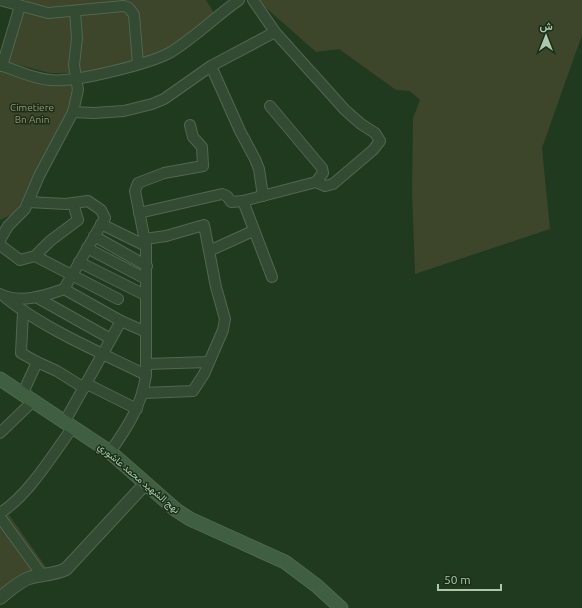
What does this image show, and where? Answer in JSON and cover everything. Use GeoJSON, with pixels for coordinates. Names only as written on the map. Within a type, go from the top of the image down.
{"type":"FeatureCollection","features":[{"type":"Feature","properties":{"kind":"main road","name":"نهج الشهيد محمد عاشوري"},"geometry":{"type":"LineString","coordinates":[[1,382],[69,424],[110,452],[176,510],[190,519],[285,562],[317,586],[341,608]]}},
{"type":"Feature","properties":{"kind":"street"},"geometry":{"type":"LineString","coordinates":[[0,0],[48,13],[124,6],[129,8],[134,15],[138,64]]}},
{"type":"Feature","properties":{"kind":"street"},"geometry":{"type":"LineString","coordinates":[[20,6],[1,65],[42,79],[60,80],[76,79],[138,64],[171,52],[239,0]]}},
{"type":"Feature","properties":{"kind":"street"},"geometry":{"type":"LineString","coordinates":[[253,0],[276,32],[345,110],[361,124],[375,133],[379,138],[380,141],[373,150],[333,184],[325,186],[316,182]]}},
{"type":"Feature","properties":{"kind":"street"},"geometry":{"type":"LineString","coordinates":[[0,240],[8,226],[28,202],[39,176],[73,112],[78,90],[74,65],[77,38],[75,11]]}},
{"type":"Feature","properties":{"kind":"street"},"geometry":{"type":"LineString","coordinates":[[73,112],[109,112],[139,108],[164,99],[211,66],[276,32]]}},
{"type":"Feature","properties":{"kind":"street"},"geometry":{"type":"LineString","coordinates":[[211,66],[240,131],[255,159],[259,169],[263,196]]}},
{"type":"Feature","properties":{"kind":"street"},"geometry":{"type":"LineString","coordinates":[[140,213],[222,194],[227,196],[231,202],[243,201],[316,182],[323,173],[322,168],[270,106]]}},
{"type":"Feature","properties":{"kind":"street"},"geometry":{"type":"LineString","coordinates":[[110,452],[128,426],[137,409],[144,392],[146,375],[146,242],[135,191],[138,183],[164,173],[204,165],[202,147],[193,138],[190,125]]}},
{"type":"Feature","properties":{"kind":"street"},"geometry":{"type":"LineString","coordinates":[[1,295],[17,299],[36,297],[64,289],[105,218],[101,210],[88,201],[74,203],[28,202]]}},
{"type":"Feature","properties":{"kind":"street"},"geometry":{"type":"LineString","coordinates":[[243,201],[253,231],[272,278]]}},
{"type":"Feature","properties":{"kind":"street"},"geometry":{"type":"LineString","coordinates":[[0,245],[20,260],[35,256],[50,241],[78,220],[74,203]]}},
{"type":"Feature","properties":{"kind":"street"},"geometry":{"type":"LineString","coordinates":[[101,224],[146,242],[204,225],[216,287],[225,319],[223,330],[200,383],[193,391],[144,392]]}},
{"type":"Feature","properties":{"kind":"street"},"geometry":{"type":"LineString","coordinates":[[209,251],[253,231]]}},
{"type":"Feature","properties":{"kind":"street"},"geometry":{"type":"LineString","coordinates":[[94,236],[147,266]]}},
{"type":"Feature","properties":{"kind":"street"},"geometry":{"type":"LineString","coordinates":[[87,248],[146,279]]}},
{"type":"Feature","properties":{"kind":"street"},"geometry":{"type":"LineString","coordinates":[[35,256],[118,300]]}},
{"type":"Feature","properties":{"kind":"street"},"geometry":{"type":"LineString","coordinates":[[79,262],[145,295]]}},
{"type":"Feature","properties":{"kind":"street"},"geometry":{"type":"LineString","coordinates":[[64,289],[121,321],[146,332]]}},
{"type":"Feature","properties":{"kind":"street"},"geometry":{"type":"LineString","coordinates":[[1,295],[24,312],[146,375]]}},
{"type":"Feature","properties":{"kind":"street"},"geometry":{"type":"LineString","coordinates":[[36,297],[111,339]]}},
{"type":"Feature","properties":{"kind":"street"},"geometry":{"type":"LineString","coordinates":[[24,312],[21,353],[86,386],[137,409]]}},
{"type":"Feature","properties":{"kind":"street"},"geometry":{"type":"LineString","coordinates":[[0,512],[20,496],[69,424],[86,386],[121,321]]}},
{"type":"Feature","properties":{"kind":"street"},"geometry":{"type":"LineString","coordinates":[[0,432],[27,398],[37,362]]}},
{"type":"Feature","properties":{"kind":"street"},"geometry":{"type":"LineString","coordinates":[[147,364],[208,362]]}},
{"type":"Feature","properties":{"kind":"street"},"geometry":{"type":"LineString","coordinates":[[0,598],[21,582],[42,575],[58,573],[66,568],[145,484]]}},
{"type":"Feature","properties":{"kind":"street"},"geometry":{"type":"LineString","coordinates":[[0,517],[42,575]]}},
{"type":"Feature","properties":{"kind":"green space"},"geometry":{"type":"Polygon","coordinates":[[[26,0],[206,0],[214,13],[169,50],[121,74],[49,73],[8,62],[26,0]]]}},
{"type":"Feature","properties":{"kind":"green space"},"geometry":{"type":"Polygon","coordinates":[[[257,0],[582,0],[582,35],[542,148],[550,229],[415,274],[412,193],[413,118],[420,100],[410,91],[396,90],[339,49],[316,52],[257,0]]]}},
{"type":"Feature","properties":{"kind":"green space","name":"Cimetiere Bn Anin"},"geometry":{"type":"Polygon","coordinates":[[[0,70],[77,84],[72,105],[19,211],[0,220],[0,70]]]}},
{"type":"Feature","properties":{"kind":"green space"},"geometry":{"type":"Polygon","coordinates":[[[0,510],[9,515],[48,570],[0,593],[0,510]]]}}]}
